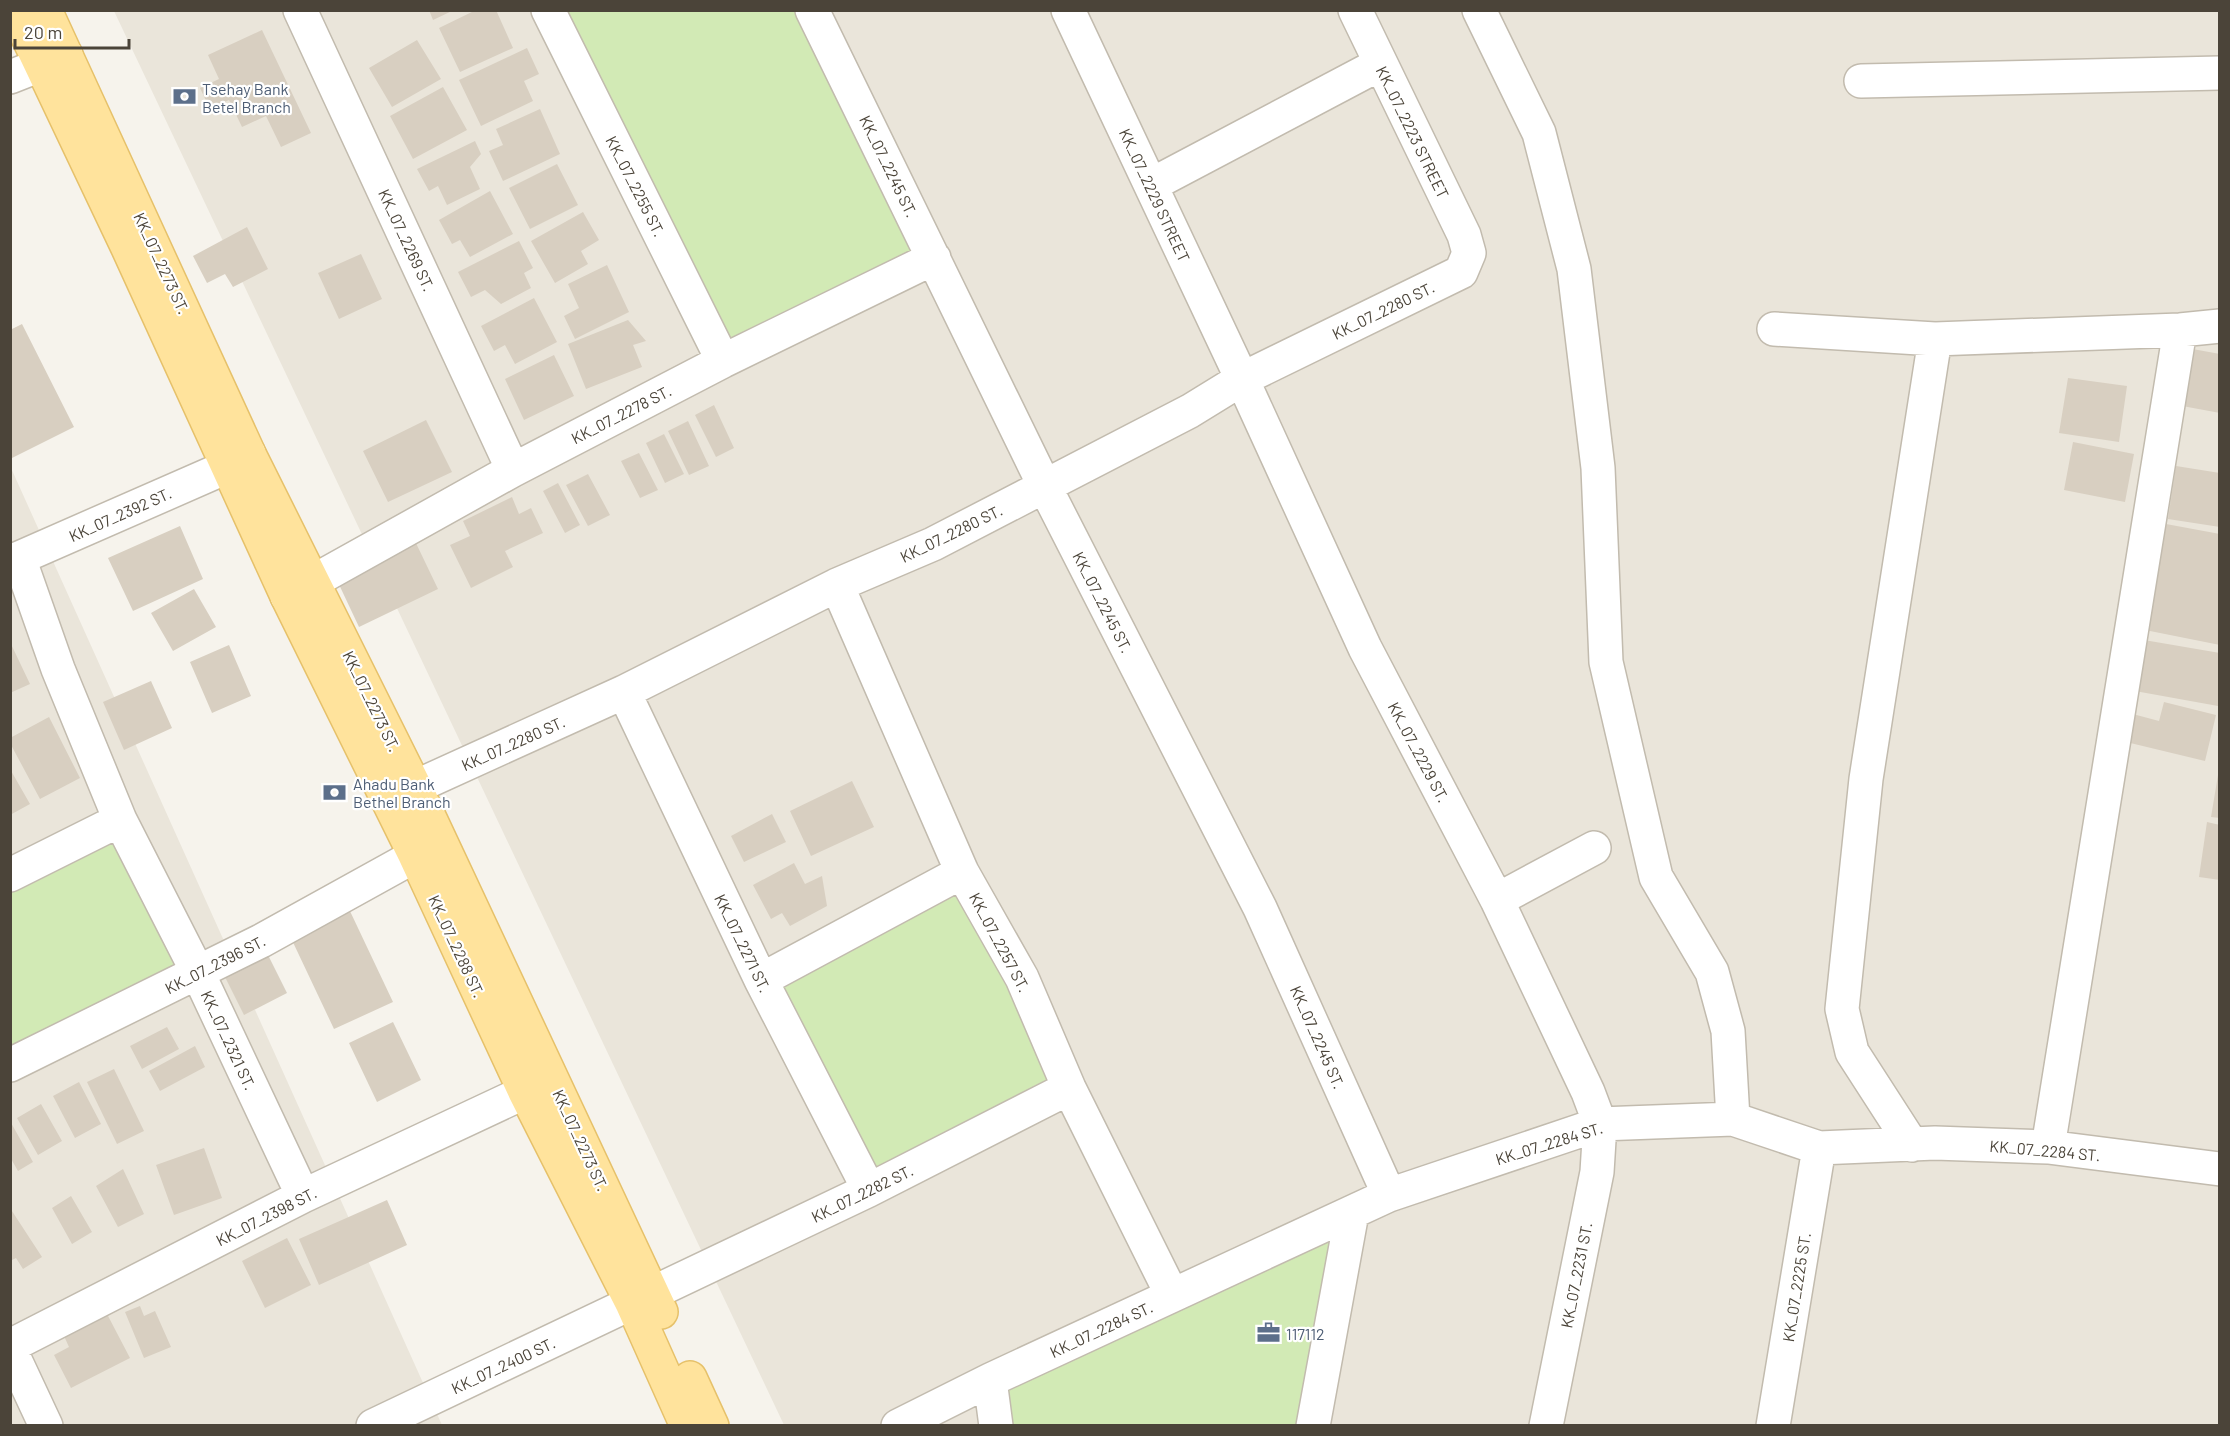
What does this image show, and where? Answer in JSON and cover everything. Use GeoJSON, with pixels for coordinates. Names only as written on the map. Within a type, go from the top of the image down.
{"type":"FeatureCollection","features":[{"type":"Feature","properties":{"kind":"main road","name":"KK_07_2273 ST."},"geometry":{"type":"LineString","coordinates":[[15,10],[39,66],[239,460],[428,848],[538,1085],[642,1298],[712,1425]]}},
{"type":"Feature","properties":{"kind":"main road","name":"KK_07_2273 ST."},"geometry":{"type":"LineString","coordinates":[[39,66],[45,10]]}},
{"type":"Feature","properties":{"kind":"main road"},"geometry":{"type":"LineString","coordinates":[[642,1298],[687,1425]]}},
{"type":"Feature","properties":{"kind":"street","name":"KK_07_2269 ST."},"geometry":{"type":"LineString","coordinates":[[300,10],[513,470]]}},
{"type":"Feature","properties":{"kind":"street","name":"KK_07_2255 ST."},"geometry":{"type":"LineString","coordinates":[[548,10],[723,361]]}},
{"type":"Feature","properties":{"kind":"street","name":"KK_07_2245 ST."},"geometry":{"type":"LineString","coordinates":[[812,10],[1045,487],[1260,908],[1389,1195]]}},
{"type":"Feature","properties":{"kind":"street","name":"KK_07_2229 STREET"},"geometry":{"type":"LineString","coordinates":[[1068,10],[1242,379]]}},
{"type":"Feature","properties":{"kind":"street","name":"KK_07_2223 STREET"},"geometry":{"type":"LineString","coordinates":[[1355,10],[1464,235],[1469,253]]}},
{"type":"Feature","properties":{"kind":"street"},"geometry":{"type":"LineString","coordinates":[[1479,10],[1539,133],[1574,269],[1598,468],[1606,662],[1656,877],[1712,972],[1728,1031],[1732,1119]]}},
{"type":"Feature","properties":{"kind":"street"},"geometry":{"type":"LineString","coordinates":[[1151,185],[1380,64]]}},
{"type":"Feature","properties":{"kind":"street"},"geometry":{"type":"LineString","coordinates":[[1861,81],[2220,73]]}},
{"type":"Feature","properties":{"kind":"street","name":"KK_07_2280 ST."},"geometry":{"type":"LineString","coordinates":[[402,795],[624,693],[837,585],[933,544],[1190,411],[1242,379],[1461,272],[1469,253]]}},
{"type":"Feature","properties":{"kind":"street","name":"KK_07_2278 ST."},"geometry":{"type":"LineString","coordinates":[[300,588],[513,470],[723,361],[934,258]]}},
{"type":"Feature","properties":{"kind":"street"},"geometry":{"type":"LineString","coordinates":[[1774,329],[1935,339],[2180,330],[2220,326]]}},
{"type":"Feature","properties":{"kind":"street"},"geometry":{"type":"LineString","coordinates":[[2048,1147],[2180,330]]}},
{"type":"Feature","properties":{"kind":"street"},"geometry":{"type":"LineString","coordinates":[[1912,1145],[1852,1052],[1842,1009],[1866,779],[1935,339]]}},
{"type":"Feature","properties":{"kind":"street","name":"KK_07_2229 ST."},"geometry":{"type":"LineString","coordinates":[[1242,379],[1365,648],[1497,900],[1588,1092],[1600,1124]]}},
{"type":"Feature","properties":{"kind":"street","name":"KK_07_2392 ST."},"geometry":{"type":"LineString","coordinates":[[15,560],[239,460]]}},
{"type":"Feature","properties":{"kind":"street","name":"KK_07_2321 ST."},"geometry":{"type":"LineString","coordinates":[[15,560],[120,820],[198,973],[303,1196]]}},
{"type":"Feature","properties":{"kind":"street","name":"KK_07_2257 ST."},"geometry":{"type":"LineString","coordinates":[[837,585],[962,872],[1022,978],[1069,1088],[1172,1295]]}},
{"type":"Feature","properties":{"kind":"street","name":"KK_07_2271 ST."},"geometry":{"type":"LineString","coordinates":[[624,693],[761,980],[869,1190]]}},
{"type":"Feature","properties":{"kind":"street"},"geometry":{"type":"LineString","coordinates":[[10,875],[120,820]]}},
{"type":"Feature","properties":{"kind":"street","name":"KK_07_2396 ST."},"geometry":{"type":"LineString","coordinates":[[10,1065],[261,941],[428,848]]}},
{"type":"Feature","properties":{"kind":"street"},"geometry":{"type":"LineString","coordinates":[[1497,900],[1594,848]]}},
{"type":"Feature","properties":{"kind":"street"},"geometry":{"type":"LineString","coordinates":[[761,980],[962,872]]}},
{"type":"Feature","properties":{"kind":"street","name":"KK_07_2398 ST."},"geometry":{"type":"LineString","coordinates":[[10,1347],[303,1196],[538,1085]]}},
{"type":"Feature","properties":{"kind":"street","name":"KK_07_2282 ST."},"geometry":{"type":"LineString","coordinates":[[642,1298],[869,1190],[1069,1088]]}},
{"type":"Feature","properties":{"kind":"street","name":"KK_07_2284 ST."},"geometry":{"type":"LineString","coordinates":[[898,1425],[1389,1195],[1600,1124],[1732,1119],[1819,1148],[1935,1143],[2048,1147],[2220,1169]]}},
{"type":"Feature","properties":{"kind":"street","name":"KK_07_2231 ST."},"geometry":{"type":"LineString","coordinates":[[1546,1425],[1597,1172],[1600,1124]]}},
{"type":"Feature","properties":{"kind":"street","name":"KK_07_2225 ST."},"geometry":{"type":"LineString","coordinates":[[1773,1425],[1819,1148]]}},
{"type":"Feature","properties":{"kind":"street"},"geometry":{"type":"LineString","coordinates":[[1313,1425],[1352,1213]]}},
{"type":"Feature","properties":{"kind":"street","name":"KK_07_2400 ST."},"geometry":{"type":"LineString","coordinates":[[394,1421],[642,1298]]}},
{"type":"Feature","properties":{"kind":"street"},"geometry":{"type":"LineString","coordinates":[[10,1347],[45,1425]]}},
{"type":"Feature","properties":{"kind":"street"},"geometry":{"type":"LineString","coordinates":[[990,1380],[996,1425]]}},
{"type":"Feature","properties":{"kind":"shaded area"},"geometry":{"type":"Polygon","coordinates":[[[114,11],[2219,11],[2219,1425],[784,1425],[114,11]]]}},
{"type":"Feature","properties":{"kind":"shaded area"},"geometry":{"type":"Polygon","coordinates":[[[11,468],[442,1425],[11,1425],[11,468]]]}},
{"type":"Feature","properties":{"kind":"green space"},"geometry":{"type":"Polygon","coordinates":[[[548,11],[812,11],[934,258],[723,361],[548,11]]]}},
{"type":"Feature","properties":{"kind":"green space"},"geometry":{"type":"Polygon","coordinates":[[[120,820],[198,973],[11,1065],[11,875],[120,820]]]}},
{"type":"Feature","properties":{"kind":"green space"},"geometry":{"type":"Polygon","coordinates":[[[962,872],[1069,1088],[869,1190],[761,980],[962,872]]]}},
{"type":"Feature","properties":{"kind":"green space"},"geometry":{"type":"Polygon","coordinates":[[[1352,1213],[1313,1425],[999,1425],[990,1380],[1352,1213]]]}},
{"type":"Feature","properties":{"kind":"building"},"geometry":{"type":"Polygon","coordinates":[[[429,10],[454,10],[433,20],[429,10]]]}},
{"type":"Feature","properties":{"kind":"building"},"geometry":{"type":"Polygon","coordinates":[[[476,10],[496,10],[513,48],[460,72],[439,28],[476,10]]]}},
{"type":"Feature","properties":{"kind":"building"},"geometry":{"type":"Polygon","coordinates":[[[262,30],[311,133],[281,147],[266,116],[242,127],[229,100],[210,109],[200,88],[219,79],[208,55],[262,30]]]}},
{"type":"Feature","properties":{"kind":"building"},"geometry":{"type":"Polygon","coordinates":[[[417,40],[441,79],[392,107],[369,68],[417,40]]]}},
{"type":"Feature","properties":{"kind":"building"},"geometry":{"type":"Polygon","coordinates":[[[527,48],[539,74],[524,81],[533,101],[481,126],[459,80],[527,48]]]}},
{"type":"Feature","properties":{"kind":"building"},"geometry":{"type":"Polygon","coordinates":[[[443,87],[467,130],[413,159],[390,116],[443,87]]]}},
{"type":"Feature","properties":{"kind":"building"},"geometry":{"type":"Polygon","coordinates":[[[540,109],[560,154],[503,181],[489,151],[503,145],[496,129],[540,109]]]}},
{"type":"Feature","properties":{"kind":"building"},"geometry":{"type":"Polygon","coordinates":[[[475,141],[481,154],[470,167],[480,189],[447,205],[438,186],[429,191],[417,169],[475,141]]]}},
{"type":"Feature","properties":{"kind":"building"},"geometry":{"type":"Polygon","coordinates":[[[557,164],[578,205],[530,229],[509,188],[557,164]]]}},
{"type":"Feature","properties":{"kind":"building"},"geometry":{"type":"Polygon","coordinates":[[[490,191],[513,234],[470,257],[460,240],[452,244],[439,220],[490,191]]]}},
{"type":"Feature","properties":{"kind":"building"},"geometry":{"type":"Polygon","coordinates":[[[583,212],[599,240],[581,251],[588,264],[555,283],[531,241],[583,212]]]}},
{"type":"Feature","properties":{"kind":"building"},"geometry":{"type":"Polygon","coordinates":[[[247,227],[268,269],[233,287],[225,274],[207,283],[193,256],[247,227]]]}},
{"type":"Feature","properties":{"kind":"building"},"geometry":{"type":"Polygon","coordinates":[[[519,241],[533,268],[524,273],[531,288],[501,304],[485,290],[471,297],[458,272],[519,241]]]}},
{"type":"Feature","properties":{"kind":"building"},"geometry":{"type":"Polygon","coordinates":[[[361,254],[382,299],[339,319],[318,273],[361,254]]]}},
{"type":"Feature","properties":{"kind":"building"},"geometry":{"type":"Polygon","coordinates":[[[607,265],[629,312],[575,339],[564,316],[579,308],[568,284],[607,265]]]}},
{"type":"Feature","properties":{"kind":"building"},"geometry":{"type":"Polygon","coordinates":[[[534,298],[557,342],[515,364],[505,345],[494,351],[481,326],[534,298]]]}},
{"type":"Feature","properties":{"kind":"building"},"geometry":{"type":"Polygon","coordinates":[[[628,320],[646,341],[633,345],[642,367],[586,389],[568,344],[628,320]]]}},
{"type":"Feature","properties":{"kind":"building"},"geometry":{"type":"Polygon","coordinates":[[[22,324],[74,427],[10,459],[10,330],[22,324]]]}},
{"type":"Feature","properties":{"kind":"building"},"geometry":{"type":"Polygon","coordinates":[[[2187,348],[2220,354],[2220,413],[2177,405],[2187,348]]]}},
{"type":"Feature","properties":{"kind":"building"},"geometry":{"type":"Polygon","coordinates":[[[554,355],[574,396],[524,420],[505,379],[554,355]]]}},
{"type":"Feature","properties":{"kind":"building"},"geometry":{"type":"Polygon","coordinates":[[[2068,378],[2127,386],[2119,442],[2059,433],[2068,378]]]}},
{"type":"Feature","properties":{"kind":"building"},"geometry":{"type":"Polygon","coordinates":[[[714,405],[734,448],[716,457],[695,415],[714,405]]]}},
{"type":"Feature","properties":{"kind":"building"},"geometry":{"type":"Polygon","coordinates":[[[426,420],[452,472],[388,502],[363,451],[426,420]]]}},
{"type":"Feature","properties":{"kind":"building"},"geometry":{"type":"Polygon","coordinates":[[[688,421],[709,466],[689,475],[668,431],[688,421]]]}},
{"type":"Feature","properties":{"kind":"building"},"geometry":{"type":"Polygon","coordinates":[[[664,434],[684,474],[665,483],[646,443],[664,434]]]}},
{"type":"Feature","properties":{"kind":"building"},"geometry":{"type":"Polygon","coordinates":[[[2073,442],[2134,454],[2125,502],[2064,490],[2073,442]]]}},
{"type":"Feature","properties":{"kind":"building"},"geometry":{"type":"Polygon","coordinates":[[[639,453],[658,490],[640,498],[621,461],[639,453]]]}},
{"type":"Feature","properties":{"kind":"building"},"geometry":{"type":"Polygon","coordinates":[[[2176,466],[2220,473],[2220,527],[2168,519],[2176,466]]]}},
{"type":"Feature","properties":{"kind":"building"},"geometry":{"type":"Polygon","coordinates":[[[588,474],[610,515],[588,526],[566,485],[588,474]]]}},
{"type":"Feature","properties":{"kind":"building"},"geometry":{"type":"Polygon","coordinates":[[[558,483],[580,525],[565,533],[543,491],[558,483]]]}},
{"type":"Feature","properties":{"kind":"building"},"geometry":{"type":"Polygon","coordinates":[[[512,497],[519,514],[531,508],[543,533],[505,551],[513,567],[471,588],[450,545],[470,536],[463,521],[512,497]]]}},
{"type":"Feature","properties":{"kind":"building"},"geometry":{"type":"Polygon","coordinates":[[[2166,524],[2220,534],[2220,645],[2145,630],[2166,524]]]}},
{"type":"Feature","properties":{"kind":"building"},"geometry":{"type":"Polygon","coordinates":[[[180,526],[203,579],[133,611],[108,558],[180,526]]]}},
{"type":"Feature","properties":{"kind":"building"},"geometry":{"type":"Polygon","coordinates":[[[414,539],[438,589],[359,627],[335,576],[414,539]]]}},
{"type":"Feature","properties":{"kind":"building"},"geometry":{"type":"Polygon","coordinates":[[[194,589],[216,627],[173,651],[151,613],[194,589]]]}},
{"type":"Feature","properties":{"kind":"building"},"geometry":{"type":"Polygon","coordinates":[[[2144,640],[2220,653],[2218,706],[2135,691],[2144,640]]]}},
{"type":"Feature","properties":{"kind":"building"},"geometry":{"type":"Polygon","coordinates":[[[10,642],[30,684],[10,693],[10,642]]]}},
{"type":"Feature","properties":{"kind":"building"},"geometry":{"type":"Polygon","coordinates":[[[229,645],[251,696],[212,713],[190,662],[229,645]]]}},
{"type":"Feature","properties":{"kind":"building"},"geometry":{"type":"Polygon","coordinates":[[[151,681],[172,728],[124,750],[103,702],[151,681]]]}},
{"type":"Feature","properties":{"kind":"building"},"geometry":{"type":"Polygon","coordinates":[[[2164,702],[2216,715],[2205,761],[2122,741],[2129,713],[2159,721],[2164,702]]]}},
{"type":"Feature","properties":{"kind":"building"},"geometry":{"type":"Polygon","coordinates":[[[49,717],[80,778],[40,799],[10,743],[10,738],[49,717]]]}},
{"type":"Feature","properties":{"kind":"building"},"geometry":{"type":"Polygon","coordinates":[[[10,769],[30,804],[10,815],[10,769]]]}},
{"type":"Feature","properties":{"kind":"building"},"geometry":{"type":"Polygon","coordinates":[[[2218,775],[2220,775],[2220,818],[2211,817],[2218,775]]]}},
{"type":"Feature","properties":{"kind":"building"},"geometry":{"type":"Polygon","coordinates":[[[852,781],[874,827],[811,856],[790,811],[852,781]]]}},
{"type":"Feature","properties":{"kind":"building"},"geometry":{"type":"Polygon","coordinates":[[[772,814],[786,842],[744,862],[731,836],[772,814]]]}},
{"type":"Feature","properties":{"kind":"building"},"geometry":{"type":"Polygon","coordinates":[[[2207,822],[2220,825],[2220,880],[2199,877],[2207,822]]]}},
{"type":"Feature","properties":{"kind":"building"},"geometry":{"type":"Polygon","coordinates":[[[794,863],[805,884],[822,876],[827,906],[790,926],[782,913],[771,919],[753,885],[794,863]]]}},
{"type":"Feature","properties":{"kind":"building"},"geometry":{"type":"Polygon","coordinates":[[[349,909],[393,1002],[334,1029],[290,936],[349,909]]]}},
{"type":"Feature","properties":{"kind":"building"},"geometry":{"type":"Polygon","coordinates":[[[261,941],[287,993],[244,1015],[218,963],[261,941]]]}},
{"type":"Feature","properties":{"kind":"building"},"geometry":{"type":"Polygon","coordinates":[[[393,1022],[421,1080],[377,1102],[349,1043],[393,1022]]]}},
{"type":"Feature","properties":{"kind":"building"},"geometry":{"type":"Polygon","coordinates":[[[167,1027],[179,1049],[142,1069],[130,1046],[167,1027]]]}},
{"type":"Feature","properties":{"kind":"building"},"geometry":{"type":"Polygon","coordinates":[[[195,1046],[205,1067],[160,1091],[149,1071],[195,1046]]]}},
{"type":"Feature","properties":{"kind":"building"},"geometry":{"type":"Polygon","coordinates":[[[114,1069],[144,1131],[117,1144],[87,1082],[114,1069]]]}},
{"type":"Feature","properties":{"kind":"building"},"geometry":{"type":"Polygon","coordinates":[[[79,1082],[101,1124],[75,1138],[53,1096],[79,1082]]]}},
{"type":"Feature","properties":{"kind":"building"},"geometry":{"type":"Polygon","coordinates":[[[41,1104],[62,1141],[38,1155],[17,1118],[41,1104]]]}},
{"type":"Feature","properties":{"kind":"building"},"geometry":{"type":"Polygon","coordinates":[[[10,1121],[33,1162],[18,1171],[10,1157],[10,1121]]]}},
{"type":"Feature","properties":{"kind":"building"},"geometry":{"type":"Polygon","coordinates":[[[204,1148],[222,1198],[174,1215],[156,1165],[204,1148]]]}},
{"type":"Feature","properties":{"kind":"building"},"geometry":{"type":"Polygon","coordinates":[[[123,1169],[144,1214],[118,1227],[96,1186],[123,1169]]]}},
{"type":"Feature","properties":{"kind":"building"},"geometry":{"type":"Polygon","coordinates":[[[71,1196],[92,1232],[72,1244],[52,1208],[71,1196]]]}},
{"type":"Feature","properties":{"kind":"building"},"geometry":{"type":"Polygon","coordinates":[[[387,1200],[407,1245],[319,1285],[299,1239],[387,1200]]]}},
{"type":"Feature","properties":{"kind":"building"},"geometry":{"type":"Polygon","coordinates":[[[10,1208],[42,1257],[23,1269],[16,1258],[10,1261],[10,1208]]]}},
{"type":"Feature","properties":{"kind":"building"},"geometry":{"type":"Polygon","coordinates":[[[287,1238],[311,1285],[265,1308],[242,1261],[287,1238]]]}},
{"type":"Feature","properties":{"kind":"building"},"geometry":{"type":"Polygon","coordinates":[[[140,1306],[144,1316],[155,1311],[171,1347],[144,1358],[125,1312],[140,1306]]]}},
{"type":"Feature","properties":{"kind":"building"},"geometry":{"type":"Polygon","coordinates":[[[107,1314],[130,1358],[71,1388],[54,1355],[69,1347],[64,1336],[107,1314]]]}},
{"type":"Feature","properties":{"kind":"place","name":"Tsehay Bank Betel Branch"},"geometry":{"type":"Point","coordinates":[184,97]}},
{"type":"Feature","properties":{"kind":"place","name":"Ahadu Bank Bethel Branch"},"geometry":{"type":"Point","coordinates":[335,792]}},
{"type":"Feature","properties":{"kind":"place","name":"117112"},"geometry":{"type":"Point","coordinates":[1268,1333]}}]}
